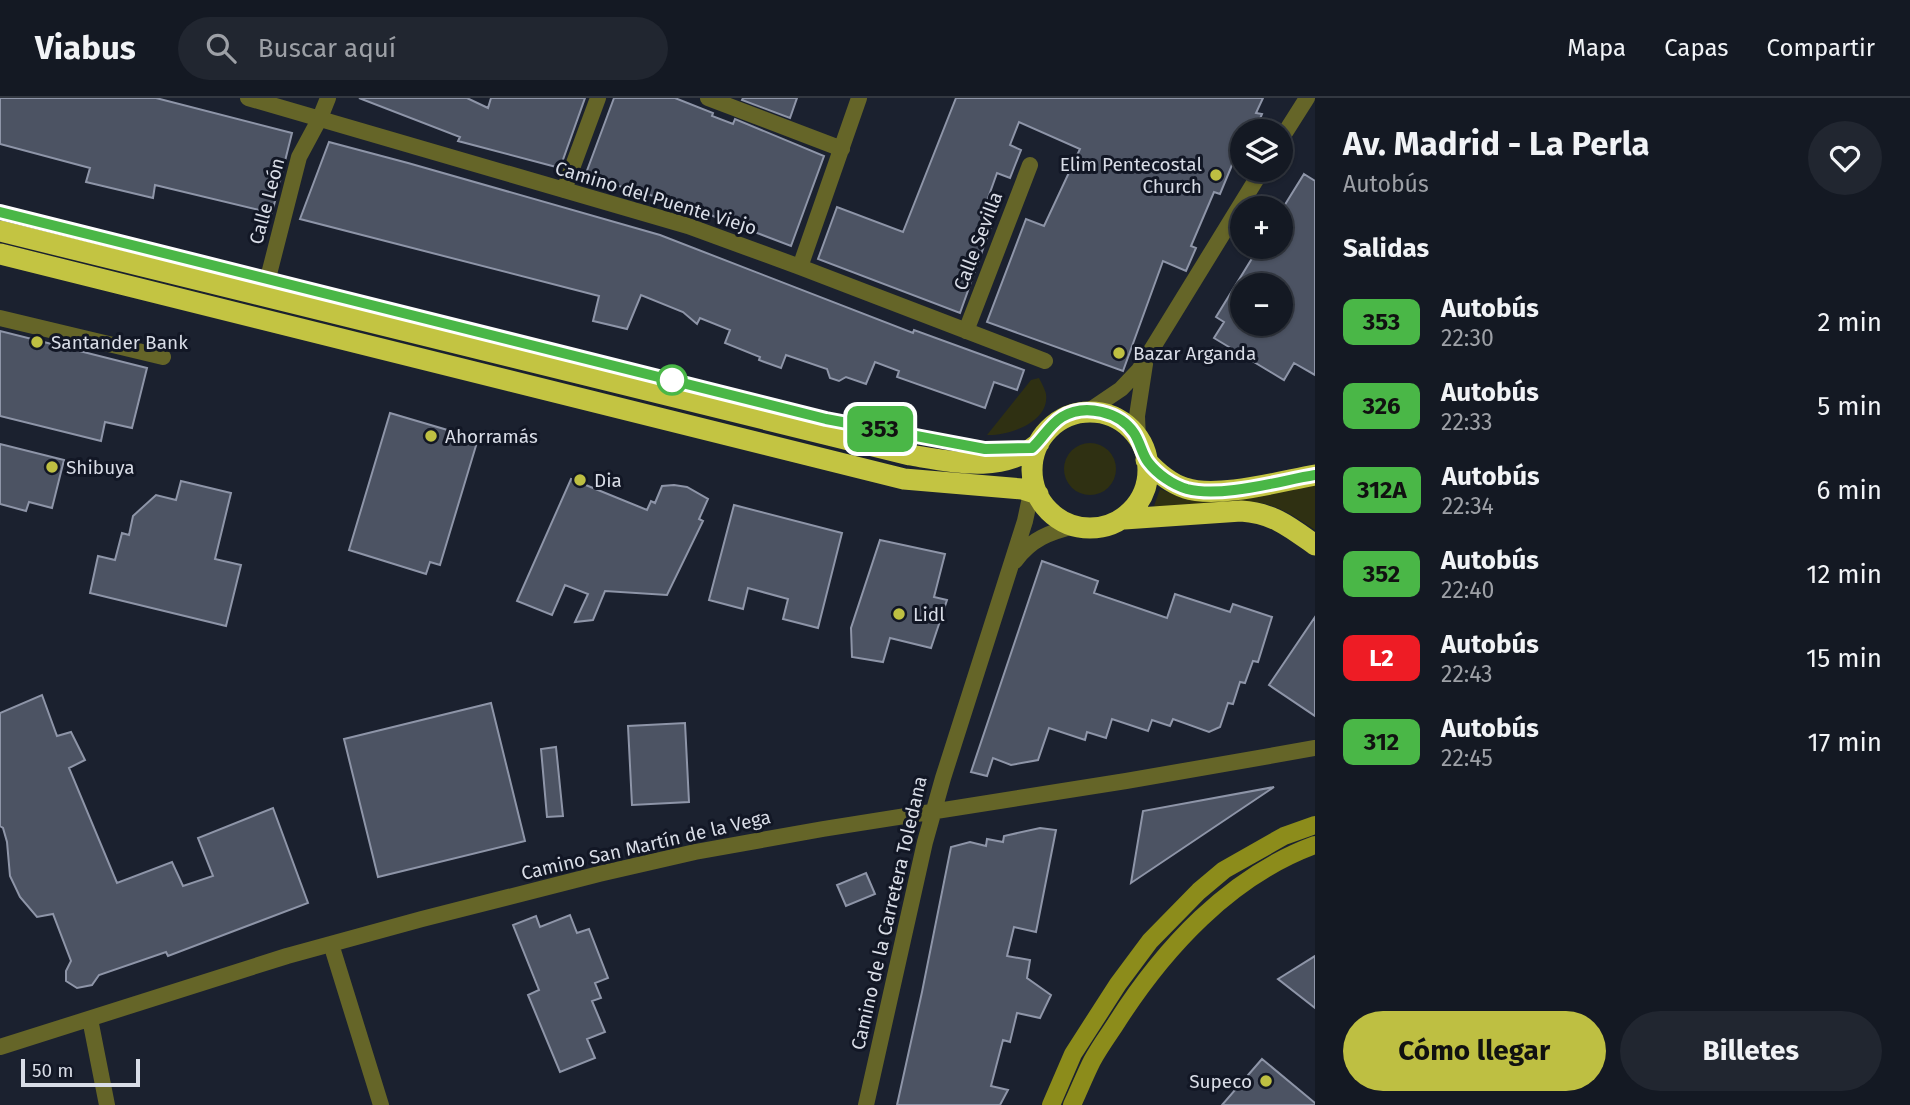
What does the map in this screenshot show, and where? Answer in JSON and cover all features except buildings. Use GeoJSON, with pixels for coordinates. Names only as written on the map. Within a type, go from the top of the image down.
{"type":"FeatureCollection","features":[{"type":"Feature","properties":{"kind":"highway"},"geometry":{"type":"LineString","coordinates":[[0,231],[910,455],[979,464],[1000,462],[1039,443]]}},
{"type":"Feature","properties":{"kind":"highway"},"geometry":{"type":"LineString","coordinates":[[0,254],[904,479],[1035,488]]}},
{"type":"Feature","properties":{"kind":"highway"},"geometry":{"type":"LineString","coordinates":[[1315,475],[1239,489],[1187,489],[1158,473],[1128,426],[1106,413],[1090,410],[1063,416],[1046,432],[1034,457],[1035,488],[1049,511],[1075,526],[1101,527],[1124,519],[1257,512],[1283,523],[1315,545]]}},
{"type":"Feature","properties":{"kind":"highway"},"geometry":{"type":"LineString","coordinates":[[1124,519],[1134,510],[1143,491],[1147,472],[1142,450]]}},
{"type":"Feature","properties":{"kind":"main road"},"geometry":{"type":"LineString","coordinates":[[1051,1105],[1073,1054],[1118,984],[1150,941],[1199,891],[1224,870],[1284,836],[1315,825]]}},
{"type":"Feature","properties":{"kind":"main road"},"geometry":{"type":"LineString","coordinates":[[1072,1105],[1093,1060],[1136,992],[1174,947],[1230,893],[1257,873],[1291,853],[1315,845]]}},
{"type":"Feature","properties":{"kind":"street","name":"Camino del Puente Viejo"},"geometry":{"type":"LineString","coordinates":[[247,98],[688,226],[1045,361]]}},
{"type":"Feature","properties":{"kind":"street","name":"Calle León"},"geometry":{"type":"LineString","coordinates":[[268,278],[299,157],[328,98]]}},
{"type":"Feature","properties":{"kind":"street"},"geometry":{"type":"LineString","coordinates":[[564,190],[598,98]]}},
{"type":"Feature","properties":{"kind":"street"},"geometry":{"type":"LineString","coordinates":[[708,98],[842,149]]}},
{"type":"Feature","properties":{"kind":"street"},"geometry":{"type":"LineString","coordinates":[[800,267],[859,98]]}},
{"type":"Feature","properties":{"kind":"street"},"geometry":{"type":"LineString","coordinates":[[1293,120],[1307,98]]}},
{"type":"Feature","properties":{"kind":"street","name":"Calle Sevilla"},"geometry":{"type":"LineString","coordinates":[[966,331],[1030,165]]}},
{"type":"Feature","properties":{"kind":"street"},"geometry":{"type":"LineString","coordinates":[[1090,410],[1121,389],[1139,370],[1255,182]]}},
{"type":"Feature","properties":{"kind":"street"},"geometry":{"type":"LineString","coordinates":[[0,318],[163,357]]}},
{"type":"Feature","properties":{"kind":"street"},"geometry":{"type":"LineString","coordinates":[[1142,450],[1137,416],[1145,361]]}},
{"type":"Feature","properties":{"kind":"street","name":"Camino de la Carretera Toledana"},"geometry":{"type":"LineString","coordinates":[[866,1105],[933,811],[1035,488]]}},
{"type":"Feature","properties":{"kind":"street","name":"Camino de la Carretera Toledana"},"geometry":{"type":"LineString","coordinates":[[1008,572],[1022,552],[1037,539],[1045,534],[1075,526]]}},
{"type":"Feature","properties":{"kind":"street","name":"Camino San Martín de la Vega"},"geometry":{"type":"LineString","coordinates":[[0,1047],[287,956],[599,874],[695,852],[835,826],[1139,779],[1315,748]]}},
{"type":"Feature","properties":{"kind":"street"},"geometry":{"type":"LineString","coordinates":[[331,944],[381,1105]]}},
{"type":"Feature","properties":{"kind":"street"},"geometry":{"type":"LineString","coordinates":[[90,1019],[107,1105]]}},
{"type":"Feature","properties":{"kind":"shaded area"},"geometry":{"type":"Polygon","coordinates":[[[1039,378],[1046,394],[1046,404],[1035,420],[1016,430],[987,435],[1031,380],[1039,378]]]}},
{"type":"Feature","properties":{"kind":"shaded area"},"geometry":{"type":"Polygon","coordinates":[[[1090,443],[1100,445],[1108,451],[1114,459],[1114,479],[1108,487],[1100,493],[1090,495],[1080,493],[1072,487],[1066,479],[1064,469],[1066,459],[1072,451],[1080,445],[1090,443]]]}},
{"type":"Feature","properties":{"kind":"shaded area"},"geometry":{"type":"Polygon","coordinates":[[[1315,484],[1315,530],[1279,509],[1255,502],[1154,506],[1160,489],[1182,498],[1315,484]]]}},
{"type":"Feature","properties":{"kind":"bus line","name":"353"},"geometry":{"type":"LineString","coordinates":[[0,212],[826,419],[985,449],[1013,449],[1032,448],[1063,416],[1090,410],[1106,413],[1128,426],[1135,434],[1146,460],[1158,473],[1187,489],[1239,489],[1315,475]]}},
{"type":"Feature","properties":{"kind":"place","name":"Elim Pentecostal Church"},"geometry":{"type":"Point","coordinates":[1216,175]}},
{"type":"Feature","properties":{"kind":"place","name":"Santander Bank"},"geometry":{"type":"Point","coordinates":[37,342]}},
{"type":"Feature","properties":{"kind":"place","name":"Bazar Arganda"},"geometry":{"type":"Point","coordinates":[1119,353]}},
{"type":"Feature","properties":{"kind":"place","name":"Ahorramás"},"geometry":{"type":"Point","coordinates":[431,436]}},
{"type":"Feature","properties":{"kind":"place","name":"Shibuya"},"geometry":{"type":"Point","coordinates":[52,467]}},
{"type":"Feature","properties":{"kind":"place","name":"Dia"},"geometry":{"type":"Point","coordinates":[580,480]}},
{"type":"Feature","properties":{"kind":"place","name":"Lidl"},"geometry":{"type":"Point","coordinates":[899,614]}},
{"type":"Feature","properties":{"kind":"place","name":"Supeco"},"geometry":{"type":"Point","coordinates":[1266,1081]}}]}
